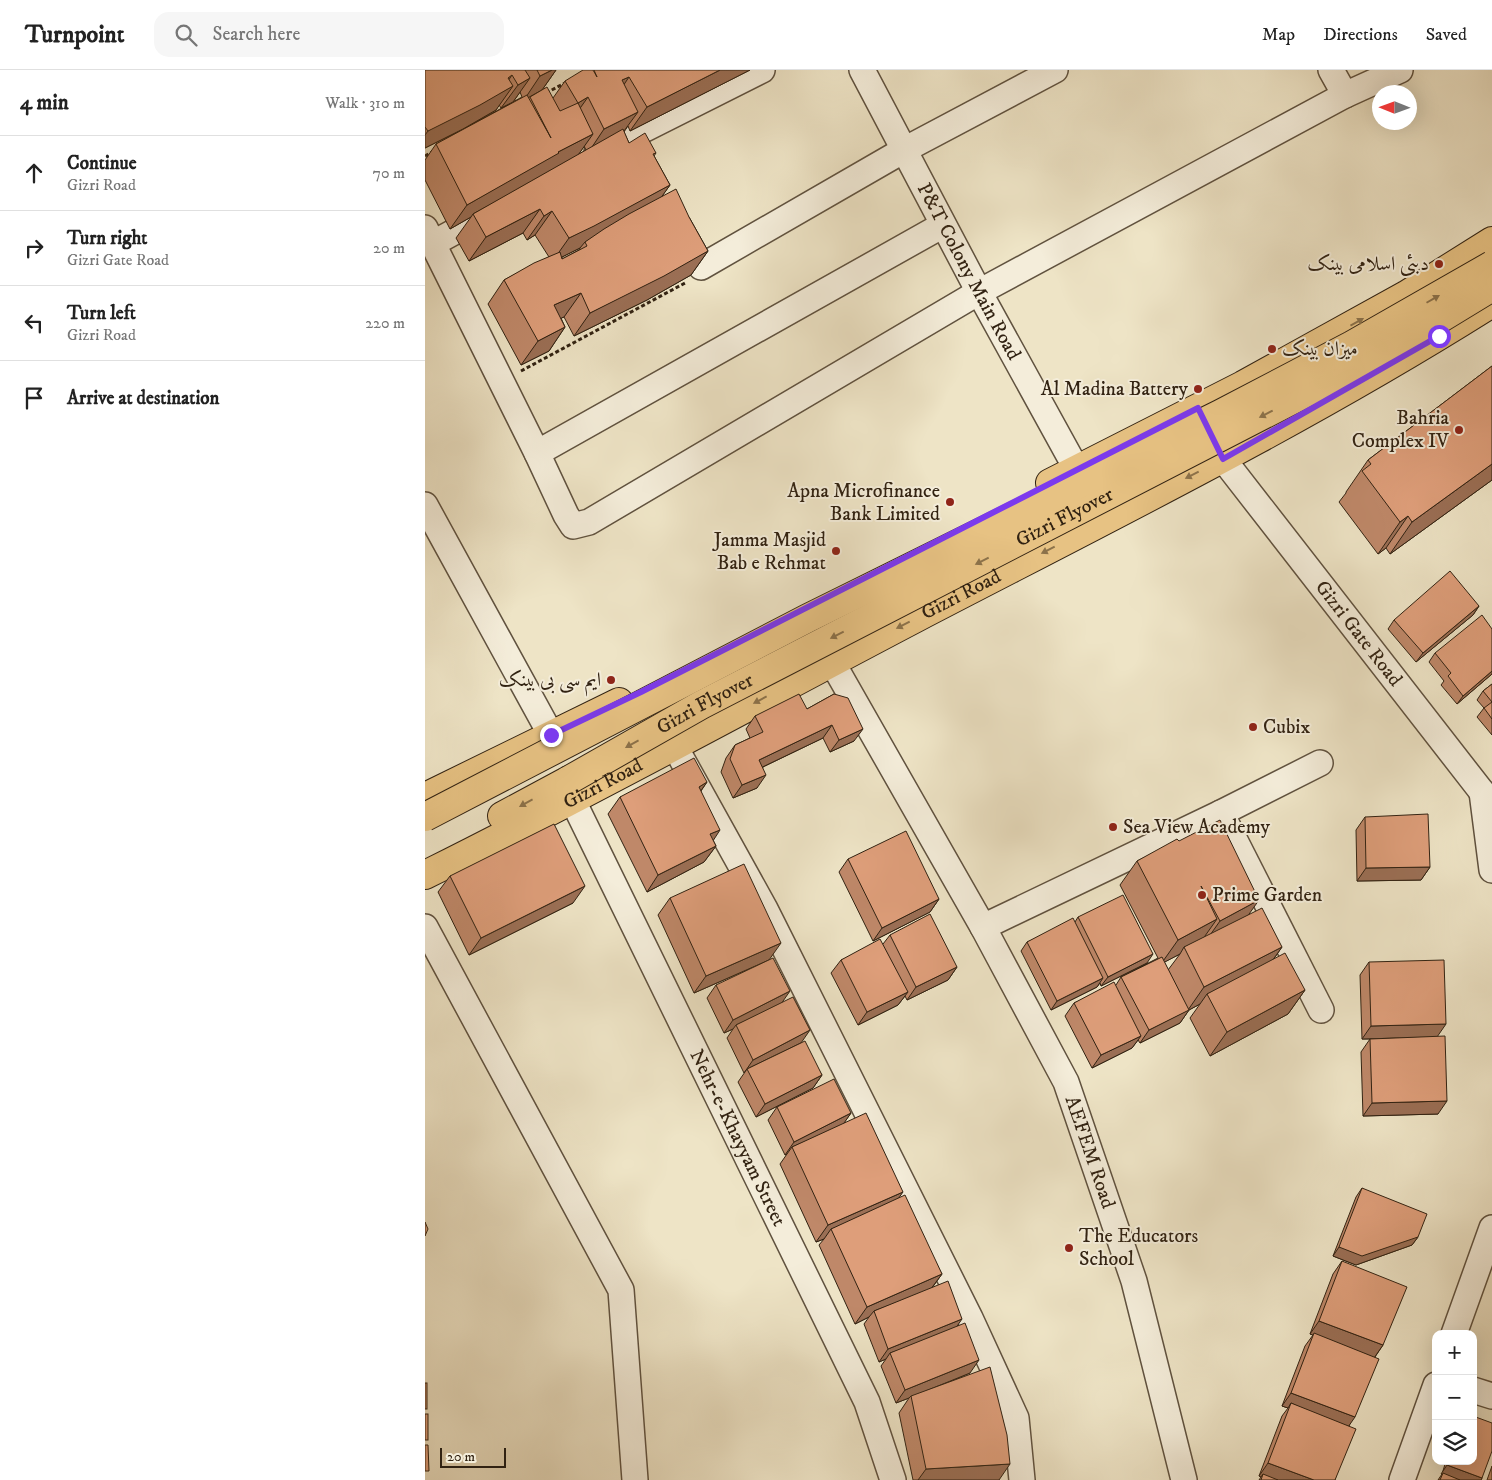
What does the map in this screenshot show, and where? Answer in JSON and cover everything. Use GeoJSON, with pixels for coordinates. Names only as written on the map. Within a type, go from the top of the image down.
{"type":"FeatureCollection","features":[{"type":"Feature","properties":{"kind":"main road"},"geometry":{"type":"LineString","coordinates":[[425,797],[649,687],[1243,385],[1406,295],[1492,241]]}},
{"type":"Feature","properties":{"kind":"main road","name":"Gizri Flyover"},"geometry":{"type":"LineString","coordinates":[[425,817],[808,618],[1220,414],[1352,345],[1492,266]]}},
{"type":"Feature","properties":{"kind":"main road","name":"Gizri Flyover"},"geometry":{"type":"LineString","coordinates":[[425,859],[701,705],[1387,351],[1492,287]]}},
{"type":"Feature","properties":{"kind":"main road","name":"Gizri Road"},"geometry":{"type":"LineString","coordinates":[[425,875],[573,801],[674,745],[1223,459],[1439,336],[1492,302]]}},
{"type":"Feature","properties":{"kind":"street"},"geometry":{"type":"LineString","coordinates":[[575,166],[631,147],[763,70]]}},
{"type":"Feature","properties":{"kind":"street","name":"P&T Colony Main Road"},"geometry":{"type":"LineString","coordinates":[[862,70],[979,292],[1077,470]]}},
{"type":"Feature","properties":{"kind":"street"},"geometry":{"type":"LineString","coordinates":[[669,214],[701,267],[904,150],[1055,70]]}},
{"type":"Feature","properties":{"kind":"street"},"geometry":{"type":"LineString","coordinates":[[1331,70],[1345,96]]}},
{"type":"Feature","properties":{"kind":"street"},"geometry":{"type":"LineString","coordinates":[[516,198],[429,236],[573,526],[589,522],[979,292],[1345,96],[1399,70]]}},
{"type":"Feature","properties":{"kind":"street"},"geometry":{"type":"LineString","coordinates":[[537,453],[943,225]]}},
{"type":"Feature","properties":{"kind":"street","name":"Gizri Gate Road"},"geometry":{"type":"LineString","coordinates":[[1198,408],[1223,459],[1487,797],[1492,870]]}},
{"type":"Feature","properties":{"kind":"street"},"geometry":{"type":"LineString","coordinates":[[425,505],[551,735]]}},
{"type":"Feature","properties":{"kind":"street","name":"AEFEM Road"},"geometry":{"type":"LineString","coordinates":[[832,662],[983,927],[1066,1082],[1134,1281],[1184,1480]]}},
{"type":"Feature","properties":{"kind":"street"},"geometry":{"type":"LineString","coordinates":[[674,745],[765,909],[970,1318],[1016,1418],[1021,1480]]}},
{"type":"Feature","properties":{"kind":"street"},"geometry":{"type":"LineString","coordinates":[[983,927],[1320,763]]}},
{"type":"Feature","properties":{"kind":"street","name":"Nehr-e-Khayyam Street"},"geometry":{"type":"LineString","coordinates":[[573,801],[867,1402],[893,1480]]}},
{"type":"Feature","properties":{"kind":"street"},"geometry":{"type":"LineString","coordinates":[[1221,812],[1321,1010]]}},
{"type":"Feature","properties":{"kind":"street"},"geometry":{"type":"LineString","coordinates":[[425,928],[621,1290],[635,1480]]}},
{"type":"Feature","properties":{"kind":"street"},"geometry":{"type":"LineString","coordinates":[[1455,1330],[1492,1228]]}},
{"type":"Feature","properties":{"kind":"street"},"geometry":{"type":"LineString","coordinates":[[1477,1391],[1492,1396]]}},
{"type":"Feature","properties":{"kind":"street"},"geometry":{"type":"LineString","coordinates":[[1402,1480],[1432,1396]]}},
{"type":"Feature","properties":{"kind":"path"},"geometry":{"type":"LineString","coordinates":[[539,97],[573,79]]}},
{"type":"Feature","properties":{"kind":"path"},"geometry":{"type":"LineString","coordinates":[[425,156],[434,151]]}},
{"type":"Feature","properties":{"kind":"path"},"geometry":{"type":"LineString","coordinates":[[502,382],[690,280],[701,267]]}},
{"type":"Feature","properties":{"kind":"building"},"geometry":{"type":"Polygon","coordinates":[[[425,70],[525,70],[530,78],[518,85],[512,75],[508,78],[513,86],[428,131],[425,127],[425,70]]]}},
{"type":"Feature","properties":{"kind":"building"},"geometry":{"type":"Polygon","coordinates":[[[537,70],[552,70],[540,76],[537,70]]]}},
{"type":"Feature","properties":{"kind":"building"},"geometry":{"type":"Polygon","coordinates":[[[583,70],[593,70],[597,77],[594,70],[720,70],[647,107],[629,77],[622,80],[638,112],[604,129],[588,97],[578,103],[565,81],[583,70]]]}},
{"type":"Feature","properties":{"kind":"building"},"geometry":{"type":"Polygon","coordinates":[[[547,87],[560,111],[578,103],[593,134],[558,152],[467,205],[436,144],[527,95],[551,138],[530,97],[547,87]]]}},
{"type":"Feature","properties":{"kind":"building"},"geometry":{"type":"Polygon","coordinates":[[[623,129],[629,143],[645,133],[656,153],[653,154],[670,185],[569,238],[552,211],[544,216],[540,209],[486,237],[473,214],[623,129]]]}},
{"type":"Feature","properties":{"kind":"building"},"geometry":{"type":"Polygon","coordinates":[[[676,189],[708,251],[664,276],[590,313],[581,293],[554,305],[565,327],[538,341],[504,280],[534,263],[560,252],[562,259],[587,246],[585,242],[604,229],[676,189]]]}},
{"type":"Feature","properties":{"kind":"building","name":"Bahria Complex IV"},"geometry":{"type":"Polygon","coordinates":[[[1492,366],[1492,464],[1412,522],[1408,516],[1400,522],[1362,471],[1371,464],[1368,460],[1492,366]]]}},
{"type":"Feature","properties":{"kind":"building"},"geometry":{"type":"Polygon","coordinates":[[[1450,571],[1479,606],[1423,653],[1394,620],[1450,571]]]}},
{"type":"Feature","properties":{"kind":"building"},"geometry":{"type":"Polygon","coordinates":[[[1482,615],[1492,629],[1492,671],[1463,696],[1448,676],[1451,673],[1435,653],[1482,615]]]}},
{"type":"Feature","properties":{"kind":"building"},"geometry":{"type":"Polygon","coordinates":[[[1492,684],[1492,702],[1483,691],[1492,684]]]}},
{"type":"Feature","properties":{"kind":"building"},"geometry":{"type":"Polygon","coordinates":[[[799,694],[807,709],[834,694],[848,698],[863,729],[839,740],[832,725],[759,760],[766,775],[742,785],[730,759],[735,745],[763,732],[755,716],[799,694]]]}},
{"type":"Feature","properties":{"kind":"building"},"geometry":{"type":"Polygon","coordinates":[[[1492,702],[1492,719],[1484,708],[1492,702]]]}},
{"type":"Feature","properties":{"kind":"building"},"geometry":{"type":"Polygon","coordinates":[[[694,758],[707,782],[699,787],[720,830],[710,834],[716,846],[658,875],[620,797],[694,758]]]}},
{"type":"Feature","properties":{"kind":"building"},"geometry":{"type":"Polygon","coordinates":[[[1428,814],[1430,867],[1366,868],[1365,817],[1428,814]]]}},
{"type":"Feature","properties":{"kind":"building"},"geometry":{"type":"Polygon","coordinates":[[[1220,820],[1259,900],[1220,921],[1201,886],[1217,919],[1178,940],[1137,861],[1177,839],[1179,841],[1220,820]]]}},
{"type":"Feature","properties":{"kind":"building"},"geometry":{"type":"Polygon","coordinates":[[[554,824],[585,886],[481,938],[450,876],[554,824]]]}},
{"type":"Feature","properties":{"kind":"building"},"geometry":{"type":"Polygon","coordinates":[[[906,831],[939,899],[882,928],[848,859],[906,831]]]}},
{"type":"Feature","properties":{"kind":"building"},"geometry":{"type":"Polygon","coordinates":[[[744,864],[781,943],[706,976],[670,898],[744,864]]]}},
{"type":"Feature","properties":{"kind":"building"},"geometry":{"type":"Polygon","coordinates":[[[1123,895],[1153,954],[1108,977],[1078,917],[1123,895]]]}},
{"type":"Feature","properties":{"kind":"building"},"geometry":{"type":"Polygon","coordinates":[[[1262,908],[1282,947],[1204,987],[1184,947],[1262,908]]]}},
{"type":"Feature","properties":{"kind":"building"},"geometry":{"type":"Polygon","coordinates":[[[930,914],[957,967],[916,987],[890,935],[930,914]]]}},
{"type":"Feature","properties":{"kind":"building"},"geometry":{"type":"Polygon","coordinates":[[[1073,918],[1103,978],[1057,1001],[1027,942],[1073,918]]]}},
{"type":"Feature","properties":{"kind":"building"},"geometry":{"type":"Polygon","coordinates":[[[880,939],[908,992],[867,1012],[841,960],[880,939]]]}},
{"type":"Feature","properties":{"kind":"building"},"geometry":{"type":"Polygon","coordinates":[[[1285,953],[1305,990],[1227,1032],[1207,994],[1285,953]]]}},
{"type":"Feature","properties":{"kind":"building"},"geometry":{"type":"Polygon","coordinates":[[[1162,957],[1189,1010],[1149,1030],[1121,977],[1162,957]]]}},
{"type":"Feature","properties":{"kind":"building"},"geometry":{"type":"Polygon","coordinates":[[[773,958],[790,991],[733,1020],[716,985],[773,958]]]}},
{"type":"Feature","properties":{"kind":"building"},"geometry":{"type":"Polygon","coordinates":[[[1444,960],[1446,1024],[1371,1026],[1369,962],[1444,960]]]}},
{"type":"Feature","properties":{"kind":"building"},"geometry":{"type":"Polygon","coordinates":[[[1114,982],[1141,1036],[1101,1055],[1074,1003],[1114,982]]]}},
{"type":"Feature","properties":{"kind":"building"},"geometry":{"type":"Polygon","coordinates":[[[793,997],[810,1030],[753,1060],[736,1025],[793,997]]]}},
{"type":"Feature","properties":{"kind":"building"},"geometry":{"type":"Polygon","coordinates":[[[1445,1036],[1447,1101],[1372,1103],[1370,1039],[1445,1036]]]}},
{"type":"Feature","properties":{"kind":"building"},"geometry":{"type":"Polygon","coordinates":[[[805,1041],[822,1075],[765,1104],[747,1069],[805,1041]]]}},
{"type":"Feature","properties":{"kind":"building"},"geometry":{"type":"Polygon","coordinates":[[[834,1079],[851,1113],[794,1142],[777,1107],[834,1079]]]}},
{"type":"Feature","properties":{"kind":"building"},"geometry":{"type":"Polygon","coordinates":[[[866,1113],[903,1192],[828,1225],[792,1147],[866,1113]]]}},
{"type":"Feature","properties":{"kind":"building"},"geometry":{"type":"Polygon","coordinates":[[[1362,1188],[1427,1214],[1418,1237],[1362,1256],[1339,1247],[1362,1188]]]}},
{"type":"Feature","properties":{"kind":"building"},"geometry":{"type":"Polygon","coordinates":[[[905,1195],[942,1274],[867,1307],[831,1229],[905,1195]]]}},
{"type":"Feature","properties":{"kind":"building"},"geometry":{"type":"Polygon","coordinates":[[[425,1222],[428,1229],[425,1236],[425,1222]]]}},
{"type":"Feature","properties":{"kind":"building"},"geometry":{"type":"Polygon","coordinates":[[[1342,1261],[1407,1287],[1383,1345],[1319,1321],[1342,1261]]]}},
{"type":"Feature","properties":{"kind":"building"},"geometry":{"type":"Polygon","coordinates":[[[948,1281],[962,1319],[888,1349],[874,1311],[948,1281]]]}},
{"type":"Feature","properties":{"kind":"building"},"geometry":{"type":"Polygon","coordinates":[[[965,1323],[979,1360],[905,1390],[890,1353],[965,1323]]]}},
{"type":"Feature","properties":{"kind":"building"},"geometry":{"type":"Polygon","coordinates":[[[1314,1333],[1379,1359],[1355,1417],[1291,1393],[1314,1333]]]}},
{"type":"Feature","properties":{"kind":"building"},"geometry":{"type":"Polygon","coordinates":[[[990,1367],[1007,1435],[1010,1464],[926,1469],[911,1396],[990,1367]]]}},
{"type":"Feature","properties":{"kind":"building"},"geometry":{"type":"Polygon","coordinates":[[[425,1383],[427,1383],[427,1409],[425,1409],[425,1383]]]}},
{"type":"Feature","properties":{"kind":"building"},"geometry":{"type":"Polygon","coordinates":[[[1291,1403],[1356,1429],[1335,1480],[1314,1480],[1268,1463],[1291,1403]]]}},
{"type":"Feature","properties":{"kind":"building"},"geometry":{"type":"Polygon","coordinates":[[[425,1414],[428,1414],[428,1440],[425,1440],[425,1414]]]}},
{"type":"Feature","properties":{"kind":"building"},"geometry":{"type":"Polygon","coordinates":[[[1477,1417],[1492,1423],[1492,1451],[1482,1478],[1447,1465],[1477,1465],[1477,1417]]]}},
{"type":"Feature","properties":{"kind":"building"},"geometry":{"type":"Polygon","coordinates":[[[425,1445],[428,1445],[429,1471],[425,1471],[425,1445]]]}},
{"type":"Feature","properties":{"kind":"building"},"geometry":{"type":"Polygon","coordinates":[[[1443,1473],[1460,1480],[1440,1480],[1443,1473]]]}},
{"type":"Feature","properties":{"kind":"building"},"geometry":{"type":"Polygon","coordinates":[[[1263,1474],[1278,1480],[1261,1480],[1263,1474]]]}},
{"type":"Feature","properties":{"kind":"place","name":"دبئی اسلامی بینک"},"geometry":{"type":"Point","coordinates":[1439,264]}},
{"type":"Feature","properties":{"kind":"place","name":"میزان بینک"},"geometry":{"type":"Point","coordinates":[1272,349]}},
{"type":"Feature","properties":{"kind":"place","name":"Al Madina Battery"},"geometry":{"type":"Point","coordinates":[1198,389]}},
{"type":"Feature","properties":{"kind":"place","name":"Bahria Complex IV"},"geometry":{"type":"Point","coordinates":[1459,430]}},
{"type":"Feature","properties":{"kind":"place","name":"Apna Microfinance Bank Limited"},"geometry":{"type":"Point","coordinates":[950,502]}},
{"type":"Feature","properties":{"kind":"place","name":"Jamma Masjid Bab e Rehmat"},"geometry":{"type":"Point","coordinates":[836,551]}},
{"type":"Feature","properties":{"kind":"place","name":"ایم سی بی بینک"},"geometry":{"type":"Point","coordinates":[611,680]}},
{"type":"Feature","properties":{"kind":"place","name":"Cubix"},"geometry":{"type":"Point","coordinates":[1253,727]}},
{"type":"Feature","properties":{"kind":"place","name":"Sea View Academy"},"geometry":{"type":"Point","coordinates":[1113,827]}},
{"type":"Feature","properties":{"kind":"place","name":"Prime Garden"},"geometry":{"type":"Point","coordinates":[1202,895]}},
{"type":"Feature","properties":{"kind":"place","name":"The Educators School"},"geometry":{"type":"Point","coordinates":[1069,1248]}},
{"type":"Feature","properties":{"kind":"route"},"geometry":{"type":"LineString","coordinates":[[551,735],[641,692],[1198,408],[1223,459],[1439,336]]}}]}
